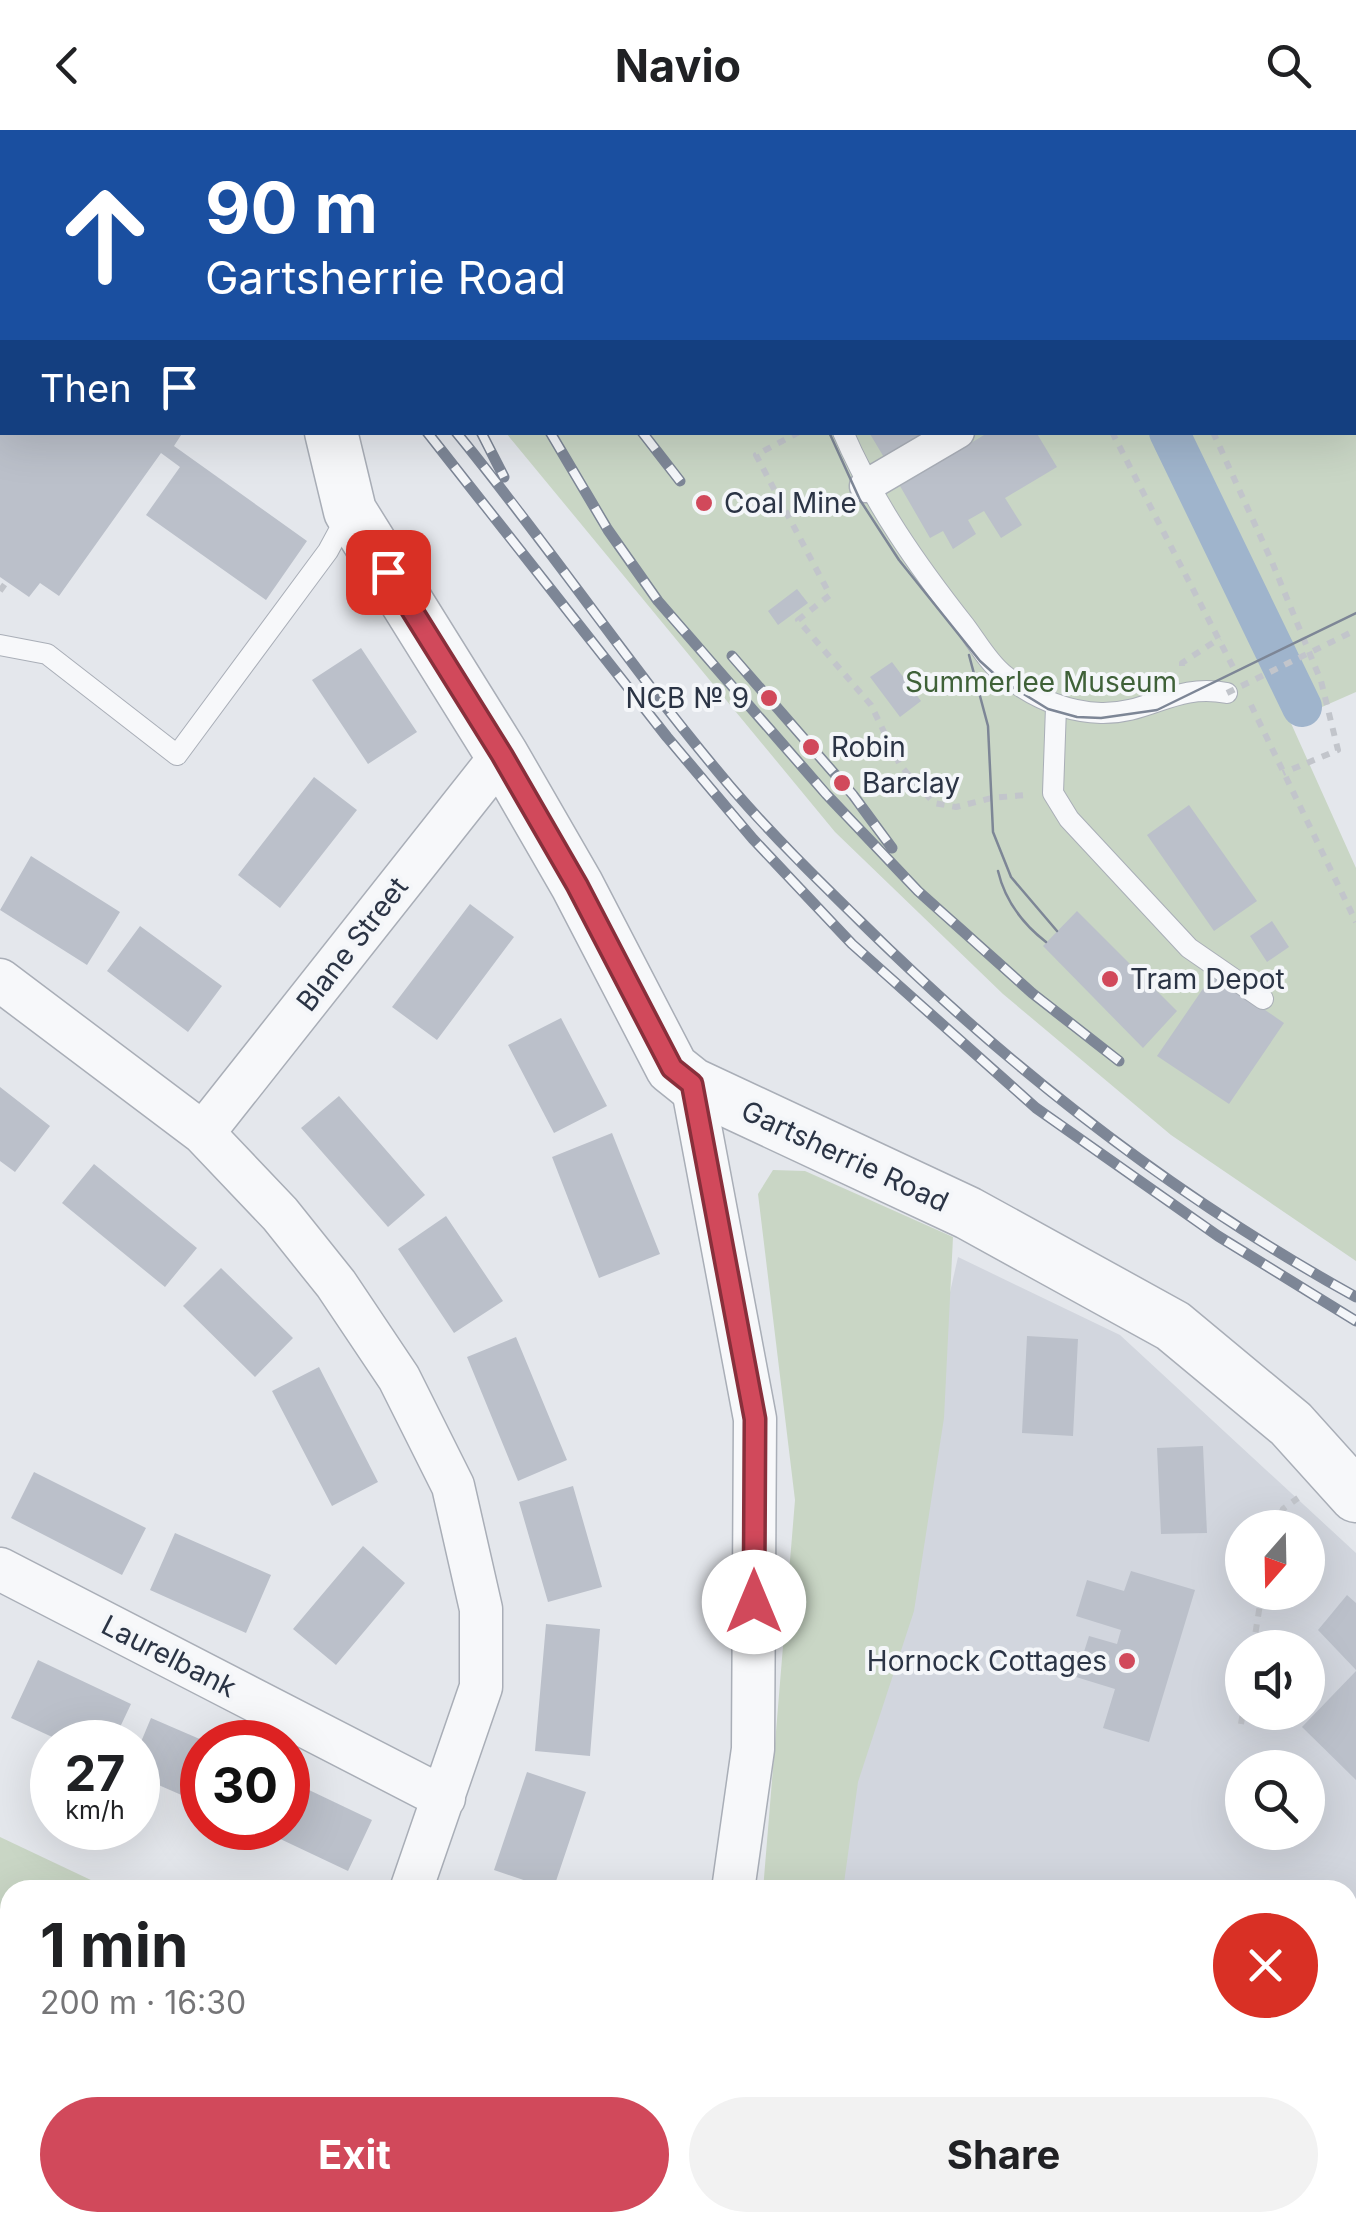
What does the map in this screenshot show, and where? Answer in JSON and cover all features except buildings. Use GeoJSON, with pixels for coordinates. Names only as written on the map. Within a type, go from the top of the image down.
{"type":"FeatureCollection","features":[{"type":"Feature","properties":{"kind":"street","name":"Gartsherrie Road"},"geometry":{"type":"LineString","coordinates":[[332,435],[350,511],[502,755],[587,902],[672,1068],[692,1084],[968,1213],[1173,1326],[1290,1424],[1356,1496]]}},
{"type":"Feature","properties":{"kind":"street"},"geometry":{"type":"LineString","coordinates":[[866,486],[953,435]]}},
{"type":"Feature","properties":{"kind":"street","name":"Blane Street"},"geometry":{"type":"LineString","coordinates":[[203,1133],[502,755]]}},
{"type":"Feature","properties":{"kind":"street"},"geometry":{"type":"LineString","coordinates":[[0,980],[203,1133],[280,1214],[336,1284],[399,1378],[452,1486],[480,1609],[481,1686],[414,1880]]}},
{"type":"Feature","properties":{"kind":"street"},"geometry":{"type":"LineString","coordinates":[[692,1084],[755,1419],[752,1748],[734,1880]]}},
{"type":"Feature","properties":{"kind":"street","name":"Laurelbank"},"geometry":{"type":"LineString","coordinates":[[0,1569],[444,1798]]}},
{"type":"Feature","properties":{"kind":"lane"},"geometry":{"type":"LineString","coordinates":[[844,435],[866,486],[927,578],[1001,673],[1056,706],[1103,713],[1151,705],[1180,692],[1203,688],[1227,693]]}},
{"type":"Feature","properties":{"kind":"lane"},"geometry":{"type":"LineString","coordinates":[[0,645],[47,654],[177,754],[328,551],[350,511]]}},
{"type":"Feature","properties":{"kind":"lane"},"geometry":{"type":"LineString","coordinates":[[1056,706],[1053,793],[1069,820],[1189,948],[1263,999]]}},
{"type":"Feature","properties":{"kind":"path"},"geometry":{"type":"LineString","coordinates":[[794,435],[756,455],[830,595],[798,620],[871,705],[900,765],[934,804],[956,807],[992,798],[1053,793]]}},
{"type":"Feature","properties":{"kind":"path"},"geometry":{"type":"LineString","coordinates":[[1114,435],[1220,638],[1356,922]]}},
{"type":"Feature","properties":{"kind":"path"},"geometry":{"type":"LineString","coordinates":[[1214,435],[1321,681],[1338,750],[1283,774]]}},
{"type":"Feature","properties":{"kind":"path"},"geometry":{"type":"LineString","coordinates":[[0,590],[6,581]]}},
{"type":"Feature","properties":{"kind":"path"},"geometry":{"type":"LineString","coordinates":[[1227,693],[1356,630]]}},
{"type":"Feature","properties":{"kind":"shaded area"},"geometry":{"type":"Polygon","coordinates":[[[958,1257],[1120,1335],[1309,1510],[1225,1510],[1225,1610],[1325,1610],[1325,1524],[1356,1553],[1356,1880],[826,1880],[844,1758],[958,1257]]]}},
{"type":"Feature","properties":{"kind":"green space","name":"Summerlee Museum"},"geometry":{"type":"Polygon","coordinates":[[[508,435],[1356,435],[1356,692],[1290,721],[1356,868],[1356,1261],[1171,1135],[1003,994],[835,832],[508,435]]]}},
{"type":"Feature","properties":{"kind":"green space"},"geometry":{"type":"Polygon","coordinates":[[[773,1170],[805,1171],[953,1237],[944,1418],[914,1611],[858,1782],[844,1880],[764,1880],[795,1500],[758,1194],[773,1170]]]}},
{"type":"Feature","properties":{"kind":"green space"},"geometry":{"type":"Polygon","coordinates":[[[0,1837],[91,1880],[0,1880],[0,1837]]]}},
{"type":"Feature","properties":{"kind":"waterway"},"geometry":{"type":"LineString","coordinates":[[1170,435],[1302,707]]}},
{"type":"Feature","properties":{"kind":"tram line"},"geometry":{"type":"LineString","coordinates":[[830,435],[860,500],[899,560],[980,661],[1001,680],[1048,709],[1077,717],[1101,718],[1157,710],[1356,613]]}},
{"type":"Feature","properties":{"kind":"tram line"},"geometry":{"type":"LineString","coordinates":[[969,655],[988,726],[993,832],[1011,877],[1057,931]]}},
{"type":"Feature","properties":{"kind":"tram line"},"geometry":{"type":"LineString","coordinates":[[998,871],[1016,911],[1046,942]]}},
{"type":"Feature","properties":{"kind":"railway"},"geometry":{"type":"LineString","coordinates":[[429,435],[667,737],[753,839],[852,944],[1036,1108],[1218,1236],[1356,1321]]}},
{"type":"Feature","properties":{"kind":"railway"},"geometry":{"type":"LineString","coordinates":[[458,435],[730,786],[918,977],[1035,1079],[1158,1173],[1288,1258],[1356,1297]]}},
{"type":"Feature","properties":{"kind":"railway"},"geometry":{"type":"LineString","coordinates":[[483,435],[504,477]]}},
{"type":"Feature","properties":{"kind":"railway"},"geometry":{"type":"LineString","coordinates":[[552,435],[608,530],[658,601],[826,794],[918,891],[1032,993],[1119,1061]]}},
{"type":"Feature","properties":{"kind":"railway"},"geometry":{"type":"LineString","coordinates":[[644,435],[680,481]]}},
{"type":"Feature","properties":{"kind":"railway"},"geometry":{"type":"LineString","coordinates":[[732,656],[853,795],[892,848]]}},
{"type":"Feature","properties":{"kind":"place","name":"Coal Mine"},"geometry":{"type":"Point","coordinates":[704,503]}},
{"type":"Feature","properties":{"kind":"place","name":"NCB № 9"},"geometry":{"type":"Point","coordinates":[769,698]}},
{"type":"Feature","properties":{"kind":"place","name":"Robin"},"geometry":{"type":"Point","coordinates":[811,747]}},
{"type":"Feature","properties":{"kind":"place","name":"Barclay"},"geometry":{"type":"Point","coordinates":[842,783]}},
{"type":"Feature","properties":{"kind":"place","name":"Tram Depot"},"geometry":{"type":"Point","coordinates":[1110,979]}},
{"type":"Feature","properties":{"kind":"place","name":"Hornock Cottages"},"geometry":{"type":"Point","coordinates":[1127,1661]}},
{"type":"Feature","properties":{"kind":"route"},"geometry":{"type":"LineString","coordinates":[[388,572],[577,885],[672,1068],[692,1084],[755,1419],[754,1602]]}}]}
